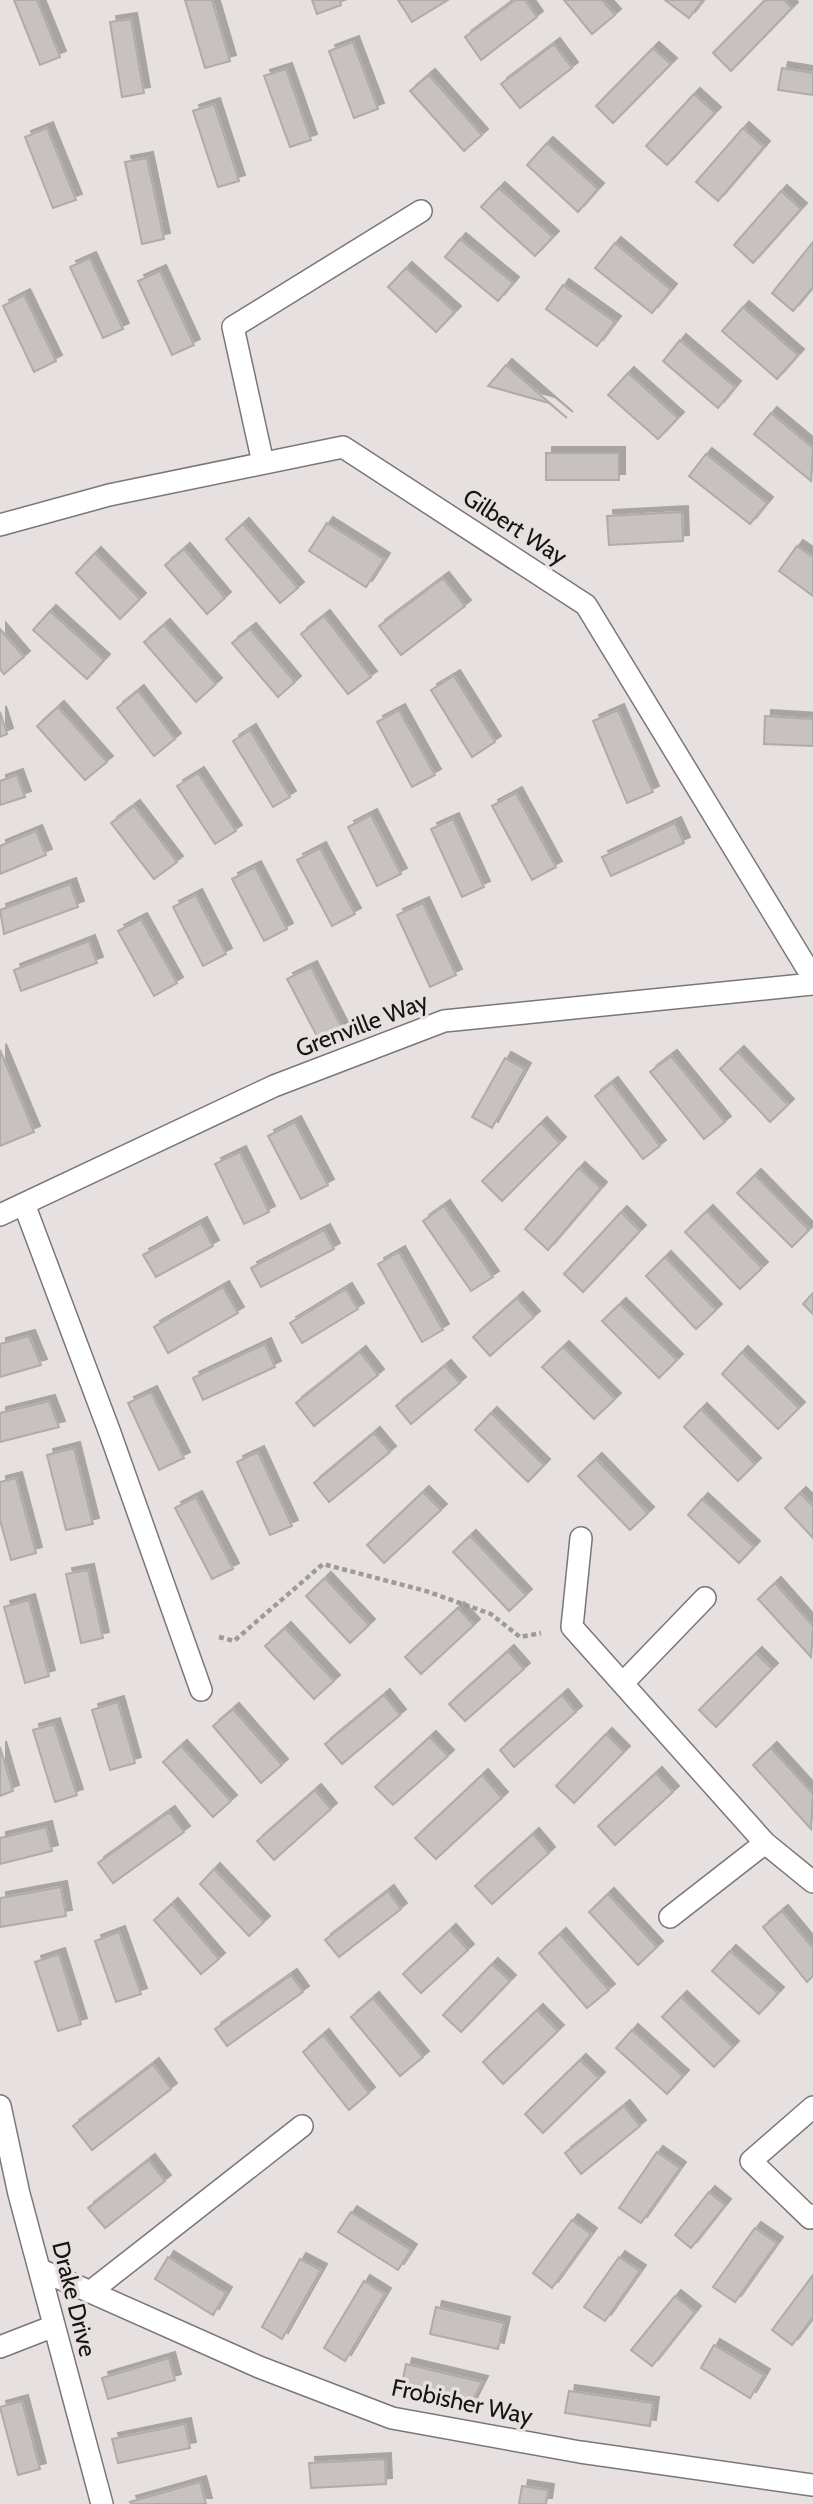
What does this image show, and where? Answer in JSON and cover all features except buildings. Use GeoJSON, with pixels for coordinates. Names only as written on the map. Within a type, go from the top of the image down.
{"type":"FeatureCollection","features":[{"type":"Feature","properties":{"kind":"lane"},"geometry":{"type":"LineString","coordinates":[[263,463],[233,327],[421,211]]}},
{"type":"Feature","properties":{"kind":"lane","name":"Gilbert Way"},"geometry":{"type":"LineString","coordinates":[[0,525],[109,495],[343,447],[586,605],[813,981]]}},
{"type":"Feature","properties":{"kind":"lane","name":"Grenville Way"},"geometry":{"type":"LineString","coordinates":[[0,1215],[274,1086],[443,1020],[813,981]]}},
{"type":"Feature","properties":{"kind":"lane"},"geometry":{"type":"LineString","coordinates":[[24,1203],[101,1406],[201,1690]]}},
{"type":"Feature","properties":{"kind":"lane"},"geometry":{"type":"LineString","coordinates":[[581,1538],[572,1627],[765,1843],[813,1882]]}},
{"type":"Feature","properties":{"kind":"lane"},"geometry":{"type":"LineString","coordinates":[[623,1683],[705,1598]]}},
{"type":"Feature","properties":{"kind":"lane"},"geometry":{"type":"LineString","coordinates":[[670,1917],[765,1843]]}},
{"type":"Feature","properties":{"kind":"lane","name":"Drake Drive"},"geometry":{"type":"LineString","coordinates":[[0,2106],[9,2199],[41,2270],[102,2504]]}},
{"type":"Feature","properties":{"kind":"lane"},"geometry":{"type":"LineString","coordinates":[[813,2107],[751,2161],[810,2218],[813,2215]]}},
{"type":"Feature","properties":{"kind":"lane"},"geometry":{"type":"LineString","coordinates":[[90,2292],[302,2126]]}},
{"type":"Feature","properties":{"kind":"lane","name":"Frobisher Way"},"geometry":{"type":"LineString","coordinates":[[41,2270],[259,2367],[392,2418],[580,2452],[813,2485]]}},
{"type":"Feature","properties":{"kind":"lane"},"geometry":{"type":"LineString","coordinates":[[0,2347],[54,2326]]}},
{"type":"Feature","properties":{"kind":"path"},"geometry":{"type":"LineString","coordinates":[[178,1626],[234,1641],[323,1564],[426,1591],[491,1614],[520,1637],[572,1627]]}}]}
